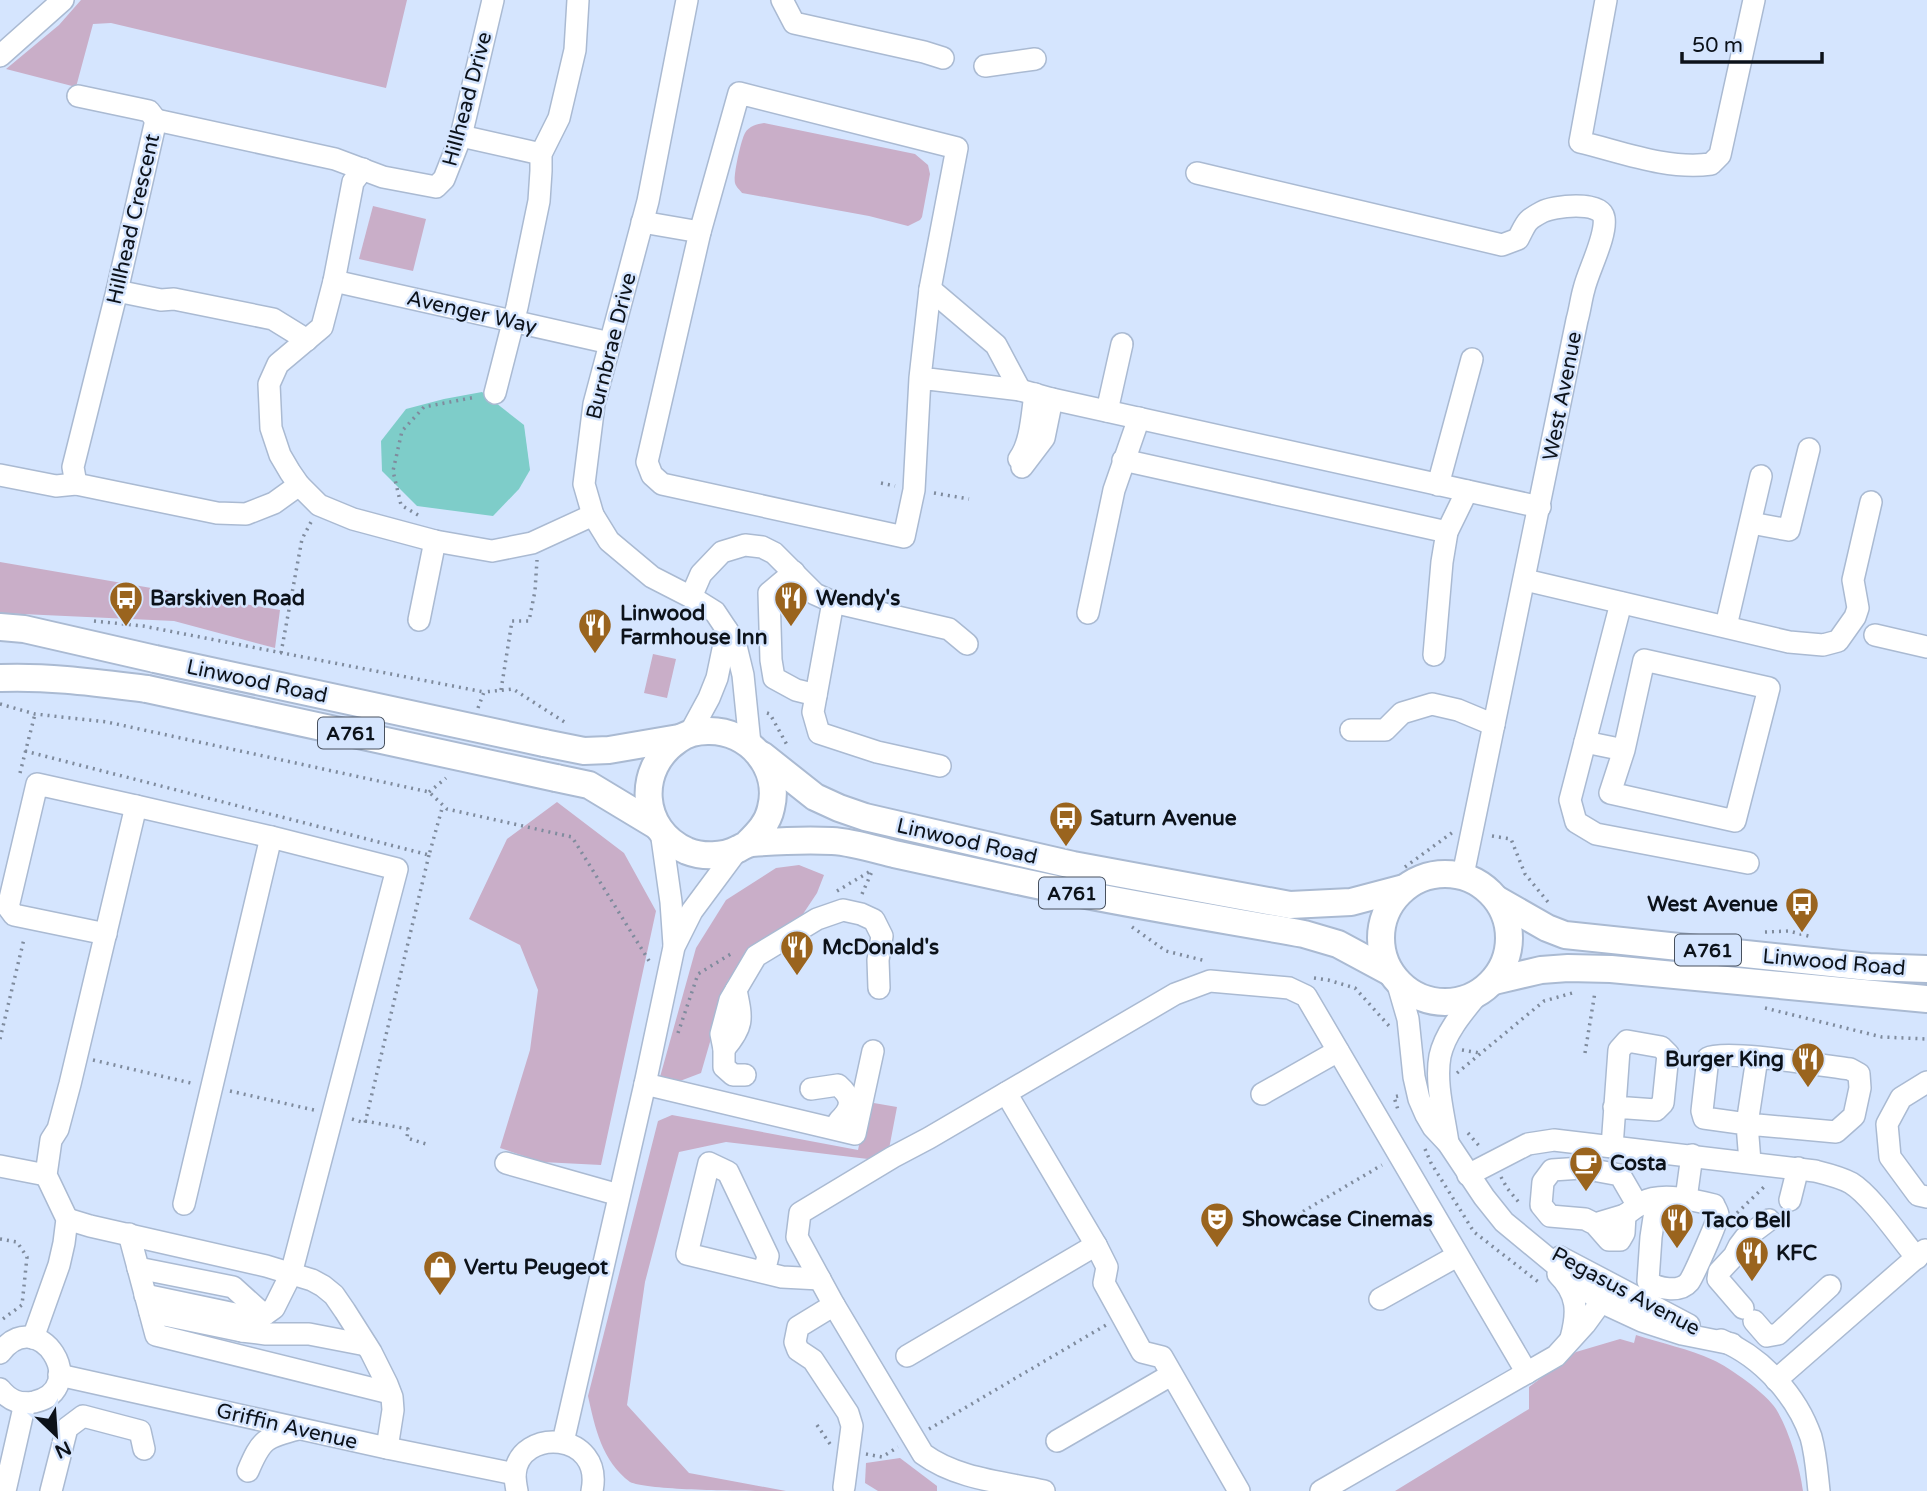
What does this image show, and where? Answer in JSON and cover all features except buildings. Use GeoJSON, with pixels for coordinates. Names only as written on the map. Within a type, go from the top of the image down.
{"type":"FeatureCollection","features":[{"type":"Feature","properties":{"kind":"main road","name":"Linwood Road"},"geometry":{"type":"LineString","coordinates":[[0,627],[24,629],[584,751],[609,750],[685,736]]}},
{"type":"Feature","properties":{"kind":"main road","name":"Linwood Road"},"geometry":{"type":"LineString","coordinates":[[0,678],[22,677],[147,689],[589,785],[659,828]]}},
{"type":"Feature","properties":{"kind":"main road"},"geometry":{"type":"LineString","coordinates":[[719,731],[739,737],[753,747],[767,766],[773,787],[771,809],[763,828],[743,846],[729,853],[709,856],[688,852],[670,841],[659,828],[649,807],[648,788],[653,769],[664,751],[685,736],[719,731]]}},
{"type":"Feature","properties":{"kind":"main road","name":"Linwood Road"},"geometry":{"type":"LineString","coordinates":[[753,747],[815,797],[839,808],[865,817],[1073,865],[1290,905],[1351,901],[1402,879]]}},
{"type":"Feature","properties":{"kind":"main road","name":"Linwood Road"},"geometry":{"type":"LineString","coordinates":[[743,846],[835,841],[1071,893],[1304,934],[1338,944],[1394,977]]}},
{"type":"Feature","properties":{"kind":"main road"},"geometry":{"type":"LineString","coordinates":[[1442,873],[1463,875],[1483,884],[1498,900],[1508,919],[1511,941],[1506,962],[1485,988],[1455,1002],[1433,1002],[1413,994],[1394,977],[1386,964],[1381,943],[1382,922],[1402,879],[1442,873]]}},
{"type":"Feature","properties":{"kind":"main road","name":"Linwood Road"},"geometry":{"type":"LineString","coordinates":[[1498,900],[1564,935],[1870,967],[1927,970]]}},
{"type":"Feature","properties":{"kind":"main road","name":"Linwood Road"},"geometry":{"type":"LineString","coordinates":[[1485,988],[1541,970],[1611,969],[1927,999]]}},
{"type":"Feature","properties":{"kind":"street"},"geometry":{"type":"LineString","coordinates":[[0,56],[63,0]]}},
{"type":"Feature","properties":{"kind":"street","name":"Hillhead Drive"},"geometry":{"type":"LineString","coordinates":[[363,169],[383,177],[436,187],[444,179],[461,136],[493,0]]}},
{"type":"Feature","properties":{"kind":"street"},"geometry":{"type":"LineString","coordinates":[[495,393],[539,201],[541,154],[559,118],[575,50],[578,0]]}},
{"type":"Feature","properties":{"kind":"street","name":"Burnbrae Drive"},"geometry":{"type":"LineString","coordinates":[[687,0],[642,222],[594,404],[584,484],[593,515],[609,541],[652,577],[715,612],[727,630],[736,646],[743,675],[753,747]]}},
{"type":"Feature","properties":{"kind":"street"},"geometry":{"type":"LineString","coordinates":[[782,0],[794,23],[943,58]]}},
{"type":"Feature","properties":{"kind":"street"},"geometry":{"type":"LineString","coordinates":[[1606,0],[1580,142],[1668,163],[1706,165],[1716,161],[1720,155],[1755,0]]}},
{"type":"Feature","properties":{"kind":"street"},"geometry":{"type":"LineString","coordinates":[[985,66],[1035,59]]}},
{"type":"Feature","properties":{"kind":"street"},"geometry":{"type":"LineString","coordinates":[[739,93],[957,148],[930,289],[920,379],[914,490],[904,537],[662,484],[652,475],[646,462],[700,232],[739,93]]}},
{"type":"Feature","properties":{"kind":"street"},"geometry":{"type":"LineString","coordinates":[[78,96],[149,111],[156,120]]}},
{"type":"Feature","properties":{"kind":"street","name":"Hillhead Crescent"},"geometry":{"type":"LineString","coordinates":[[76,484],[73,467],[156,120],[335,159],[363,169]]}},
{"type":"Feature","properties":{"kind":"street"},"geometry":{"type":"LineString","coordinates":[[461,136],[541,154]]}},
{"type":"Feature","properties":{"kind":"street"},"geometry":{"type":"LineString","coordinates":[[363,169],[354,181],[322,327],[278,364],[269,384],[271,428],[280,455],[299,485],[319,505],[353,519],[435,541],[492,551],[536,541],[593,515]]}},
{"type":"Feature","properties":{"kind":"street","name":"West Avenue"},"geometry":{"type":"LineString","coordinates":[[1197,173],[1502,245],[1518,239],[1528,219],[1546,209],[1560,206],[1591,207],[1601,211],[1604,218],[1602,238],[1584,288],[1463,875]]}},
{"type":"Feature","properties":{"kind":"street"},"geometry":{"type":"LineString","coordinates":[[642,222],[700,232]]}},
{"type":"Feature","properties":{"kind":"street","name":"Avenger Way"},"geometry":{"type":"LineString","coordinates":[[334,282],[515,314],[610,344]]}},
{"type":"Feature","properties":{"kind":"street"},"geometry":{"type":"LineString","coordinates":[[930,289],[996,345],[1036,394],[1044,438],[1018,466]]}},
{"type":"Feature","properties":{"kind":"street"},"geometry":{"type":"LineString","coordinates":[[117,291],[161,300],[174,299],[273,320],[307,340]]}},
{"type":"Feature","properties":{"kind":"street"},"geometry":{"type":"LineString","coordinates":[[1107,411],[1122,344]]}},
{"type":"Feature","properties":{"kind":"street"},"geometry":{"type":"LineString","coordinates":[[1438,485],[1472,359]]}},
{"type":"Feature","properties":{"kind":"street"},"geometry":{"type":"LineString","coordinates":[[920,379],[1036,394],[1540,507]]}},
{"type":"Feature","properties":{"kind":"street"},"geometry":{"type":"LineString","coordinates":[[1088,613],[1114,490],[1139,418]]}},
{"type":"Feature","properties":{"kind":"street"},"geometry":{"type":"LineString","coordinates":[[1751,523],[1789,530],[1809,449]]}},
{"type":"Feature","properties":{"kind":"street"},"geometry":{"type":"LineString","coordinates":[[1123,460],[1447,532]]}},
{"type":"Feature","properties":{"kind":"street"},"geometry":{"type":"LineString","coordinates":[[0,475],[56,486],[76,484],[217,513],[246,514],[274,503],[299,485]]}},
{"type":"Feature","properties":{"kind":"street"},"geometry":{"type":"LineString","coordinates":[[1726,626],[1761,476]]}},
{"type":"Feature","properties":{"kind":"street"},"geometry":{"type":"LineString","coordinates":[[1434,655],[1447,532],[1466,491]]}},
{"type":"Feature","properties":{"kind":"street"},"geometry":{"type":"LineString","coordinates":[[1525,580],[1789,642],[1823,645],[1838,641],[1855,617],[1858,608],[1853,580],[1871,502]]}},
{"type":"Feature","properties":{"kind":"street"},"geometry":{"type":"LineString","coordinates":[[419,620],[435,541]]}},
{"type":"Feature","properties":{"kind":"street"},"geometry":{"type":"LineString","coordinates":[[691,597],[701,573],[722,552],[745,545],[762,547],[774,553],[815,594],[833,601],[949,629],[967,645]]}},
{"type":"Feature","properties":{"kind":"street"},"geometry":{"type":"LineString","coordinates":[[793,572],[769,593],[771,660],[775,678],[796,690],[816,695]]}},
{"type":"Feature","properties":{"kind":"street"},"geometry":{"type":"LineString","coordinates":[[833,601],[813,712],[819,733],[877,751],[940,766]]}},
{"type":"Feature","properties":{"kind":"street"},"geometry":{"type":"LineString","coordinates":[[1621,603],[1570,800],[1576,822],[1596,834],[1748,863]]}},
{"type":"Feature","properties":{"kind":"street"},"geometry":{"type":"LineString","coordinates":[[685,736],[709,698],[717,678],[727,630]]}},
{"type":"Feature","properties":{"kind":"street"},"geometry":{"type":"LineString","coordinates":[[1875,635],[1927,647]]}},
{"type":"Feature","properties":{"kind":"street"},"geometry":{"type":"LineString","coordinates":[[1644,660],[1769,688],[1735,821],[1610,793],[1624,750],[1644,660]]}},
{"type":"Feature","properties":{"kind":"street"},"geometry":{"type":"LineString","coordinates":[[1351,730],[1385,730],[1402,713],[1432,704],[1458,710],[1494,725]]}},
{"type":"Feature","properties":{"kind":"street"},"geometry":{"type":"LineString","coordinates":[[1585,742],[1624,750]]}},
{"type":"Feature","properties":{"kind":"street"},"geometry":{"type":"LineString","coordinates":[[106,934],[14,915],[8,907],[37,784],[271,837],[397,869],[291,1274],[274,1308],[237,1355]]}},
{"type":"Feature","properties":{"kind":"street"},"geometry":{"type":"LineString","coordinates":[[33,1338],[59,1265],[67,1219],[46,1175],[51,1140],[58,1129],[77,1057],[136,806]]}},
{"type":"Feature","properties":{"kind":"street"},"geometry":{"type":"LineString","coordinates":[[659,828],[671,902],[674,947]]}},
{"type":"Feature","properties":{"kind":"street"},"geometry":{"type":"LineString","coordinates":[[184,1204],[271,837]]}},
{"type":"Feature","properties":{"kind":"street"},"geometry":{"type":"LineString","coordinates":[[562,1442],[674,947],[692,911],[743,846]]}},
{"type":"Feature","properties":{"kind":"street"},"geometry":{"type":"LineString","coordinates":[[745,1075],[733,1075],[724,1067],[724,1049],[720,1034],[730,1000],[756,956],[817,919],[843,910],[855,912],[874,920],[882,936],[878,960],[879,988]]}},
{"type":"Feature","properties":{"kind":"street","name":"Pegasus Avenue"},"geometry":{"type":"LineString","coordinates":[[1394,977],[1408,1019],[1413,1077],[1419,1099],[1433,1127],[1448,1143],[1468,1175],[1504,1222],[1601,1302],[1642,1321],[1682,1334],[1732,1345]]}},
{"type":"Feature","properties":{"kind":"street"},"geometry":{"type":"LineString","coordinates":[[1044,1491],[957,1482],[923,1454],[834,1305],[797,1237],[800,1213],[1175,995],[1209,981],[1289,988],[1306,996],[1527,1373]]}},
{"type":"Feature","properties":{"kind":"street","name":"Pegasus Avenue"},"geometry":{"type":"LineString","coordinates":[[1448,1143],[1439,1079],[1440,1054],[1455,1025],[1485,988]]}},
{"type":"Feature","properties":{"kind":"street"},"geometry":{"type":"LineString","coordinates":[[645,1084],[855,1133],[873,1051]]}},
{"type":"Feature","properties":{"kind":"street"},"geometry":{"type":"LineString","coordinates":[[1262,1094],[1338,1051]]}},
{"type":"Feature","properties":{"kind":"street"},"geometry":{"type":"LineString","coordinates":[[1714,1055],[1757,1058],[1850,1069],[1859,1074],[1860,1088],[1854,1116],[1836,1132],[1704,1118],[1702,1111],[1708,1058],[1714,1055]]}},
{"type":"Feature","properties":{"kind":"street"},"geometry":{"type":"LineString","coordinates":[[1750,1162],[1747,1124],[1757,1058]]}},
{"type":"Feature","properties":{"kind":"street"},"geometry":{"type":"LineString","coordinates":[[1927,1082],[1901,1098],[1887,1124],[1891,1157],[1918,1195],[1927,1198]]}},
{"type":"Feature","properties":{"kind":"street"},"geometry":{"type":"LineString","coordinates":[[811,1089],[838,1086],[847,1093],[850,1103],[847,1113],[837,1123],[824,1126]]}},
{"type":"Feature","properties":{"kind":"street"},"geometry":{"type":"LineString","coordinates":[[1006,1093],[1096,1245],[1107,1267],[1104,1283],[1142,1352],[1162,1357],[1239,1491]]}},
{"type":"Feature","properties":{"kind":"street"},"geometry":{"type":"LineString","coordinates":[[1612,1147],[1615,1107]]}},
{"type":"Feature","properties":{"kind":"street"},"geometry":{"type":"LineString","coordinates":[[1468,1175],[1528,1144],[1567,1140],[1798,1168],[1833,1176],[1854,1185],[1922,1253],[1776,1380]]}},
{"type":"Feature","properties":{"kind":"street"},"geometry":{"type":"LineString","coordinates":[[1686,1199],[1692,1155]]}},
{"type":"Feature","properties":{"kind":"street"},"geometry":{"type":"LineString","coordinates":[[506,1163],[619,1195]]}},
{"type":"Feature","properties":{"kind":"street"},"geometry":{"type":"LineString","coordinates":[[764,1272],[768,1255],[729,1172],[709,1163],[687,1254],[782,1277],[820,1279]]}},
{"type":"Feature","properties":{"kind":"street"},"geometry":{"type":"LineString","coordinates":[[1686,1199],[1640,1206],[1595,1224],[1585,1219],[1550,1216],[1541,1205],[1543,1181],[1552,1170],[1582,1168],[1620,1175],[1640,1206],[1651,1237],[1648,1281],[1653,1286],[1676,1289],[1689,1283],[1718,1214],[1714,1205],[1686,1199]]}},
{"type":"Feature","properties":{"kind":"street"},"geometry":{"type":"LineString","coordinates":[[1790,1200],[1798,1168]]}},
{"type":"Feature","properties":{"kind":"street"},"geometry":{"type":"LineString","coordinates":[[3,1169],[46,1175]]}},
{"type":"Feature","properties":{"kind":"street"},"geometry":{"type":"LineString","coordinates":[[67,1219],[266,1266],[323,1286],[334,1295],[371,1353],[390,1393],[393,1410],[387,1448]]}},
{"type":"Feature","properties":{"kind":"street"},"geometry":{"type":"LineString","coordinates":[[1769,1220],[1745,1238],[1734,1256],[1719,1272],[1718,1279],[1767,1336],[1778,1334],[1830,1286]]}},
{"type":"Feature","properties":{"kind":"street"},"geometry":{"type":"LineString","coordinates":[[129,1234],[156,1335],[390,1393]]}},
{"type":"Feature","properties":{"kind":"street"},"geometry":{"type":"LineString","coordinates":[[1520,1236],[1569,1285],[1576,1310],[1571,1340]]}},
{"type":"Feature","properties":{"kind":"street","name":"Pegasus Avenue"},"geometry":{"type":"LineString","coordinates":[[1520,1236],[1748,1355],[1776,1380],[1803,1418],[1815,1456],[1819,1491]]}},
{"type":"Feature","properties":{"kind":"street"},"geometry":{"type":"LineString","coordinates":[[907,1356],[1096,1245]]}},
{"type":"Feature","properties":{"kind":"street"},"geometry":{"type":"LineString","coordinates":[[1380,1299],[1457,1256]]}},
{"type":"Feature","properties":{"kind":"street"},"geometry":{"type":"LineString","coordinates":[[1321,1491],[1556,1356],[1601,1302],[1602,1288],[1559,1256]]}},
{"type":"Feature","properties":{"kind":"street"},"geometry":{"type":"LineString","coordinates":[[143,1289],[233,1287],[261,1323]]}},
{"type":"Feature","properties":{"kind":"street"},"geometry":{"type":"LineString","coordinates":[[143,1289],[371,1353]]}},
{"type":"Feature","properties":{"kind":"street"},"geometry":{"type":"LineString","coordinates":[[834,1305],[798,1327],[795,1342],[799,1350],[813,1360],[848,1413],[852,1426],[844,1486]]}},
{"type":"Feature","properties":{"kind":"street"},"geometry":{"type":"LineString","coordinates":[[0,1353],[11,1342],[33,1338],[44,1342],[56,1355],[60,1366],[56,1386],[42,1400],[26,1403],[14,1401],[0,1389]]}},
{"type":"Feature","properties":{"kind":"street","name":"Griffin Avenue"},"geometry":{"type":"LineString","coordinates":[[60,1375],[387,1448],[516,1482]]}},
{"type":"Feature","properties":{"kind":"street"},"geometry":{"type":"LineString","coordinates":[[1057,1441],[1171,1375]]}},
{"type":"Feature","properties":{"kind":"street"},"geometry":{"type":"LineString","coordinates":[[5,1491],[26,1403]]}},
{"type":"Feature","properties":{"kind":"street"},"geometry":{"type":"LineString","coordinates":[[51,1491],[68,1428],[83,1416],[140,1432],[144,1450]]}},
{"type":"Feature","properties":{"kind":"street"},"geometry":{"type":"LineString","coordinates":[[248,1471],[258,1447],[273,1435],[300,1429]]}},
{"type":"Feature","properties":{"kind":"street"},"geometry":{"type":"LineString","coordinates":[[516,1482],[519,1463],[525,1454],[536,1446],[562,1442],[581,1451],[590,1462],[596,1490]]}},
{"type":"Feature","properties":{"kind":"path"},"geometry":{"type":"LineString","coordinates":[[422,518],[401,505],[393,471],[402,431],[424,407],[495,393]]}},
{"type":"Feature","properties":{"kind":"path"},"geometry":{"type":"LineString","coordinates":[[282,653],[302,539],[319,505]]}},
{"type":"Feature","properties":{"kind":"path"},"geometry":{"type":"LineString","coordinates":[[501,690],[512,621],[529,621],[535,591],[538,551],[536,541]]}},
{"type":"Feature","properties":{"kind":"path"},"geometry":{"type":"LineString","coordinates":[[91,620],[144,626],[484,692],[513,689],[568,724]]}},
{"type":"Feature","properties":{"kind":"path"},"geometry":{"type":"LineString","coordinates":[[470,728],[484,692]]}},
{"type":"Feature","properties":{"kind":"path"},"geometry":{"type":"LineString","coordinates":[[747,707],[770,715],[787,745]]}},
{"type":"Feature","properties":{"kind":"path"},"geometry":{"type":"LineString","coordinates":[[25,751],[429,855]]}},
{"type":"Feature","properties":{"kind":"path"},"geometry":{"type":"LineString","coordinates":[[429,792],[450,774]]}},
{"type":"Feature","properties":{"kind":"path"},"geometry":{"type":"LineString","coordinates":[[365,1121],[443,805]]}},
{"type":"Feature","properties":{"kind":"path"},"geometry":{"type":"LineString","coordinates":[[1402,879],[1452,832],[1511,839],[1525,874],[1551,906]]}},
{"type":"Feature","properties":{"kind":"path"},"geometry":{"type":"LineString","coordinates":[[855,912],[880,851]]}},
{"type":"Feature","properties":{"kind":"path"},"geometry":{"type":"LineString","coordinates":[[1762,932],[1789,931],[1814,937]]}},
{"type":"Feature","properties":{"kind":"path"},"geometry":{"type":"LineString","coordinates":[[0,1039],[24,939],[12,936]]}},
{"type":"Feature","properties":{"kind":"path"},"geometry":{"type":"LineString","coordinates":[[1455,1074],[1544,1001],[1576,992],[1595,992],[1585,1053]]}},
{"type":"Feature","properties":{"kind":"path"},"geometry":{"type":"LineString","coordinates":[[1758,1006],[1882,1037],[1927,1040]]}},
{"type":"Feature","properties":{"kind":"path"},"geometry":{"type":"LineString","coordinates":[[77,1057],[365,1123],[408,1129],[407,1138],[426,1143]]}},
{"type":"Feature","properties":{"kind":"path"},"geometry":{"type":"LineString","coordinates":[[1400,1095],[1394,1097],[1402,1123]]}},
{"type":"Feature","properties":{"kind":"path"},"geometry":{"type":"LineString","coordinates":[[1297,1215],[1398,1155]]}},
{"type":"Feature","properties":{"kind":"path"},"geometry":{"type":"LineString","coordinates":[[0,1239],[17,1242],[27,1257],[23,1305],[0,1321]]}},
{"type":"Feature","properties":{"kind":"path"},"geometry":{"type":"LineString","coordinates":[[817,1425],[833,1449],[882,1457],[1122,1316]]}},
{"type":"Feature","properties":{"kind":"shaded area"},"geometry":{"type":"Polygon","coordinates":[[[81,0],[407,0],[386,88],[111,23],[93,24],[76,87],[6,69],[59,25],[81,0]]]}},
{"type":"Feature","properties":{"kind":"shaded area"},"geometry":{"type":"Polygon","coordinates":[[[764,123],[915,154],[928,165],[930,174],[922,217],[908,226],[869,216],[742,193],[735,179],[741,143],[749,129],[764,123]]]}},
{"type":"Feature","properties":{"kind":"shaded area"},"geometry":{"type":"Polygon","coordinates":[[[373,206],[426,219],[413,271],[359,259],[373,206]]]}},
{"type":"Feature","properties":{"kind":"shaded area"},"geometry":{"type":"Polygon","coordinates":[[[482,392],[524,425],[530,470],[519,489],[493,516],[417,506],[382,471],[381,441],[406,409],[482,392]]]}},
{"type":"Feature","properties":{"kind":"shaded area"},"geometry":{"type":"Polygon","coordinates":[[[0,562],[280,610],[275,648],[174,621],[0,613],[0,562]]]}},
{"type":"Feature","properties":{"kind":"shaded area"},"geometry":{"type":"Polygon","coordinates":[[[653,654],[676,659],[667,698],[644,693],[653,654]]]}},
{"type":"Feature","properties":{"kind":"shaded area"},"geometry":{"type":"Polygon","coordinates":[[[557,802],[624,853],[656,911],[601,1165],[542,1162],[500,1148],[530,1050],[538,990],[520,945],[469,919],[507,839],[557,802]]]}},
{"type":"Feature","properties":{"kind":"shaded area"},"geometry":{"type":"Polygon","coordinates":[[[799,865],[824,875],[817,893],[795,926],[728,980],[701,1073],[680,1081],[660,1077],[696,948],[726,900],[776,868],[799,865]]]}},
{"type":"Feature","properties":{"kind":"shaded area"},"geometry":{"type":"Polygon","coordinates":[[[868,1102],[897,1107],[889,1149],[868,1159],[726,1142],[679,1152],[645,1282],[627,1405],[689,1473],[786,1491],[680,1489],[630,1482],[620,1474],[606,1454],[588,1396],[658,1121],[672,1115],[858,1150],[868,1102]]]}},
{"type":"Feature","properties":{"kind":"shaded area"},"geometry":{"type":"Polygon","coordinates":[[[1636,1335],[1713,1360],[1765,1396],[1776,1409],[1785,1427],[1797,1460],[1803,1491],[1395,1491],[1529,1409],[1529,1387],[1576,1352],[1620,1339],[1634,1343],[1636,1335]]]}},
{"type":"Feature","properties":{"kind":"shaded area"},"geometry":{"type":"Polygon","coordinates":[[[900,1458],[937,1486],[937,1491],[878,1491],[865,1483],[866,1463],[900,1458]]]}},
{"type":"Feature","properties":{"kind":"place","name":"Barskiven Road"},"geometry":{"type":"Point","coordinates":[126,628]}},
{"type":"Feature","properties":{"kind":"place","name":"Wendy's"},"geometry":{"type":"Point","coordinates":[791,628]}},
{"type":"Feature","properties":{"kind":"place","name":"Linwood Farmhouse Inn"},"geometry":{"type":"Point","coordinates":[595,655]}},
{"type":"Feature","properties":{"kind":"place","name":"Saturn Avenue"},"geometry":{"type":"Point","coordinates":[1066,848]}},
{"type":"Feature","properties":{"kind":"place","name":"West Avenue"},"geometry":{"type":"Point","coordinates":[1802,934]}},
{"type":"Feature","properties":{"kind":"place","name":"McDonald's"},"geometry":{"type":"Point","coordinates":[797,977]}},
{"type":"Feature","properties":{"kind":"place","name":"Burger King"},"geometry":{"type":"Point","coordinates":[1808,1089]}},
{"type":"Feature","properties":{"kind":"place","name":"Costa"},"geometry":{"type":"Point","coordinates":[1586,1193]}},
{"type":"Feature","properties":{"kind":"place","name":"Showcase Cinemas"},"geometry":{"type":"Point","coordinates":[1217,1249]}},
{"type":"Feature","properties":{"kind":"place","name":"Taco Bell"},"geometry":{"type":"Point","coordinates":[1677,1250]}},
{"type":"Feature","properties":{"kind":"place","name":"KFC"},"geometry":{"type":"Point","coordinates":[1752,1283]}},
{"type":"Feature","properties":{"kind":"place","name":"Vertu Peugeot"},"geometry":{"type":"Point","coordinates":[440,1297]}}]}
